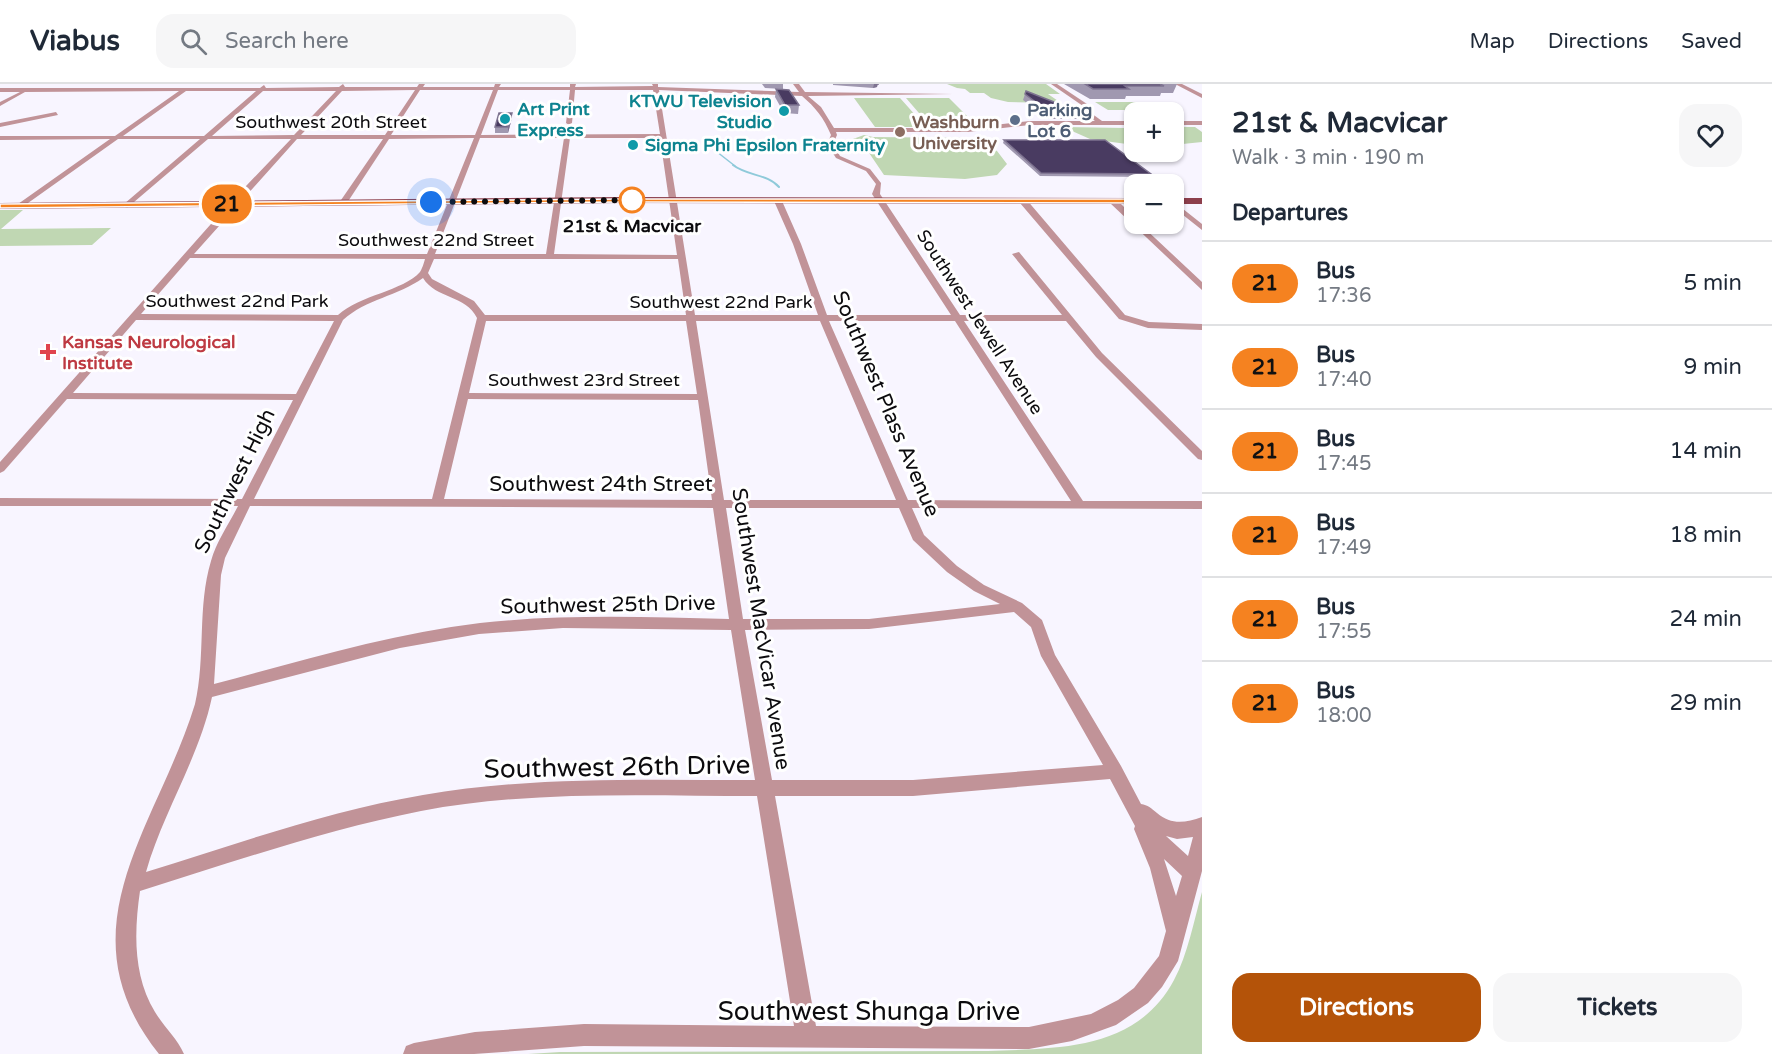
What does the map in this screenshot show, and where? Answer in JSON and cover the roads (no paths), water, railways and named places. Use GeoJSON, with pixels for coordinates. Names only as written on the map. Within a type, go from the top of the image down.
{"type":"FeatureCollection","features":[{"type":"Feature","properties":{"kind":"main road"},"geometry":{"type":"LineString","coordinates":[[0,206],[673,201],[1124,201]]}},
{"type":"Feature","properties":{"kind":"main road"},"geometry":{"type":"LineString","coordinates":[[1184,202],[1202,201]]}},
{"type":"Feature","properties":{"kind":"street"},"geometry":{"type":"LineString","coordinates":[[0,104],[38,84]]}},
{"type":"Feature","properties":{"kind":"street"},"geometry":{"type":"LineString","coordinates":[[104,90],[114,84]]}},
{"type":"Feature","properties":{"kind":"street"},"geometry":{"type":"LineString","coordinates":[[21,206],[191,84]]}},
{"type":"Feature","properties":{"kind":"street"},"geometry":{"type":"LineString","coordinates":[[127,206],[268,84]]}},
{"type":"Feature","properties":{"kind":"street","name":"Southwest Jewell Avenue"},"geometry":{"type":"LineString","coordinates":[[796,84],[801,94],[817,106],[832,130],[834,135],[830,144],[837,155],[870,172],[879,184],[876,194],[1080,505]]}},
{"type":"Feature","properties":{"kind":"street"},"geometry":{"type":"LineString","coordinates":[[1054,84],[1086,105],[1089,114],[1101,123]]}},
{"type":"Feature","properties":{"kind":"street"},"geometry":{"type":"LineString","coordinates":[[1178,84],[1202,96]]}},
{"type":"Feature","properties":{"kind":"street"},"geometry":{"type":"LineString","coordinates":[[0,90],[184,90],[342,86],[655,86],[801,94],[950,94]]}},
{"type":"Feature","properties":{"kind":"street"},"geometry":{"type":"LineString","coordinates":[[0,469],[234,204],[342,86]]}},
{"type":"Feature","properties":{"kind":"street"},"geometry":{"type":"LineString","coordinates":[[343,203],[421,86]]}},
{"type":"Feature","properties":{"kind":"street"},"geometry":{"type":"LineString","coordinates":[[437,504],[482,318],[477,307],[468,300],[444,290],[425,277],[423,273],[497,86]]}},
{"type":"Feature","properties":{"kind":"street"},"geometry":{"type":"LineString","coordinates":[[568,123],[573,86]]}},
{"type":"Feature","properties":{"kind":"street","name":"Southwest MacVicar Avenue"},"geometry":{"type":"LineString","coordinates":[[655,86],[737,624],[807,1037]]}},
{"type":"Feature","properties":{"kind":"street"},"geometry":{"type":"LineString","coordinates":[[0,125],[56,114]]}},
{"type":"Feature","properties":{"kind":"street"},"geometry":{"type":"LineString","coordinates":[[832,130],[968,130],[1030,123],[1124,123]]}},
{"type":"Feature","properties":{"kind":"street"},"geometry":{"type":"LineString","coordinates":[[1184,123],[1202,123]]}},
{"type":"Feature","properties":{"kind":"street","name":"Southwest 20th Street"},"geometry":{"type":"LineString","coordinates":[[0,138],[663,135]]}},
{"type":"Feature","properties":{"kind":"street"},"geometry":{"type":"LineString","coordinates":[[550,257],[567,136]]}},
{"type":"Feature","properties":{"kind":"street","name":"Southwest Plass Avenue"},"geometry":{"type":"LineString","coordinates":[[778,201],[797,244],[824,318],[918,537],[933,554],[979,588],[1017,608],[1037,624],[1048,656],[1115,771],[1138,816],[1159,868],[1176,932]]}},
{"type":"Feature","properties":{"kind":"street"},"geometry":{"type":"LineString","coordinates":[[1023,201],[1122,317],[1148,325],[1202,327]]}},
{"type":"Feature","properties":{"kind":"street"},"geometry":{"type":"LineString","coordinates":[[1113,201],[1124,212]]}},
{"type":"Feature","properties":{"kind":"street"},"geometry":{"type":"LineString","coordinates":[[1184,212],[1202,228]]}},
{"type":"Feature","properties":{"kind":"street"},"geometry":{"type":"LineString","coordinates":[[1147,234],[1202,288]]}},
{"type":"Feature","properties":{"kind":"street"},"geometry":{"type":"LineString","coordinates":[[1016,254],[1099,355],[1202,457]]}},
{"type":"Feature","properties":{"kind":"street","name":"Southwest 22nd Street"},"geometry":{"type":"LineString","coordinates":[[190,256],[682,257]]}},
{"type":"Feature","properties":{"kind":"street","name":"Southwest High"},"geometry":{"type":"LineString","coordinates":[[173,1054],[142,1010],[128,965],[125,938],[131,885],[142,851],[188,743],[205,693],[210,589],[218,558],[340,318],[359,303],[407,283],[423,273]]}},
{"type":"Feature","properties":{"kind":"street","name":"Southwest 22nd Park"},"geometry":{"type":"LineString","coordinates":[[134,317],[340,318]]}},
{"type":"Feature","properties":{"kind":"street","name":"Southwest 22nd Park"},"geometry":{"type":"LineString","coordinates":[[482,318],[1067,318]]}},
{"type":"Feature","properties":{"kind":"street"},"geometry":{"type":"LineString","coordinates":[[64,396],[300,397]]}},
{"type":"Feature","properties":{"kind":"street","name":"Southwest 23rd Street"},"geometry":{"type":"LineString","coordinates":[[464,396],[703,398]]}},
{"type":"Feature","properties":{"kind":"street","name":"Southwest 24th Street"},"geometry":{"type":"LineString","coordinates":[[0,502],[1202,505]]}},
{"type":"Feature","properties":{"kind":"street","name":"Southwest 25th Drive"},"geometry":{"type":"LineString","coordinates":[[205,693],[363,650],[476,630],[560,624],[922,621],[1017,608]]}},
{"type":"Feature","properties":{"kind":"street","name":"Southwest 26th Drive"},"geometry":{"type":"LineString","coordinates":[[131,885],[329,824],[422,803],[537,790],[913,788],[1115,771]]}},
{"type":"Feature","properties":{"kind":"street","name":"Southwest Plass Avenue"},"geometry":{"type":"LineString","coordinates":[[1129,798],[1159,825],[1182,831],[1202,825]]}},
{"type":"Feature","properties":{"kind":"street","name":"Southwest Plass Avenue"},"geometry":{"type":"LineString","coordinates":[[1138,816],[1160,842],[1191,872]]}},
{"type":"Feature","properties":{"kind":"street","name":"Southwest Shunga Drive"},"geometry":{"type":"LineString","coordinates":[[414,1054],[475,1043],[541,1037],[1029,1038],[1065,1034],[1098,1024],[1135,1002],[1157,979],[1168,961],[1202,837]]}},
{"type":"Feature","properties":{"kind":"waterway"},"geometry":{"type":"LineString","coordinates":[[703,141],[735,166]]}},
{"type":"Feature","properties":{"kind":"waterway"},"geometry":{"type":"LineString","coordinates":[[733,165],[769,180],[779,187]]}},
{"type":"Feature","properties":{"kind":"place","name":"KTWU Television Studio"},"geometry":{"type":"Point","coordinates":[784,111]}},
{"type":"Feature","properties":{"kind":"place","name":"Art Print Express"},"geometry":{"type":"Point","coordinates":[505,119]}},
{"type":"Feature","properties":{"kind":"place","name":"Parking Lot 6"},"geometry":{"type":"Point","coordinates":[1015,120]}},
{"type":"Feature","properties":{"kind":"place","name":"Washburn University"},"geometry":{"type":"Point","coordinates":[900,132]}},
{"type":"Feature","properties":{"kind":"place","name":"Sigma Phi Epsilon Fraternity"},"geometry":{"type":"Point","coordinates":[633,145]}},
{"type":"Feature","properties":{"kind":"place","name":"21st & Macvicar"},"geometry":{"type":"Point","coordinates":[632,200]}},
{"type":"Feature","properties":{"kind":"place","name":"Kansas Neurological Institute"},"geometry":{"type":"Point","coordinates":[48,352]}}]}
